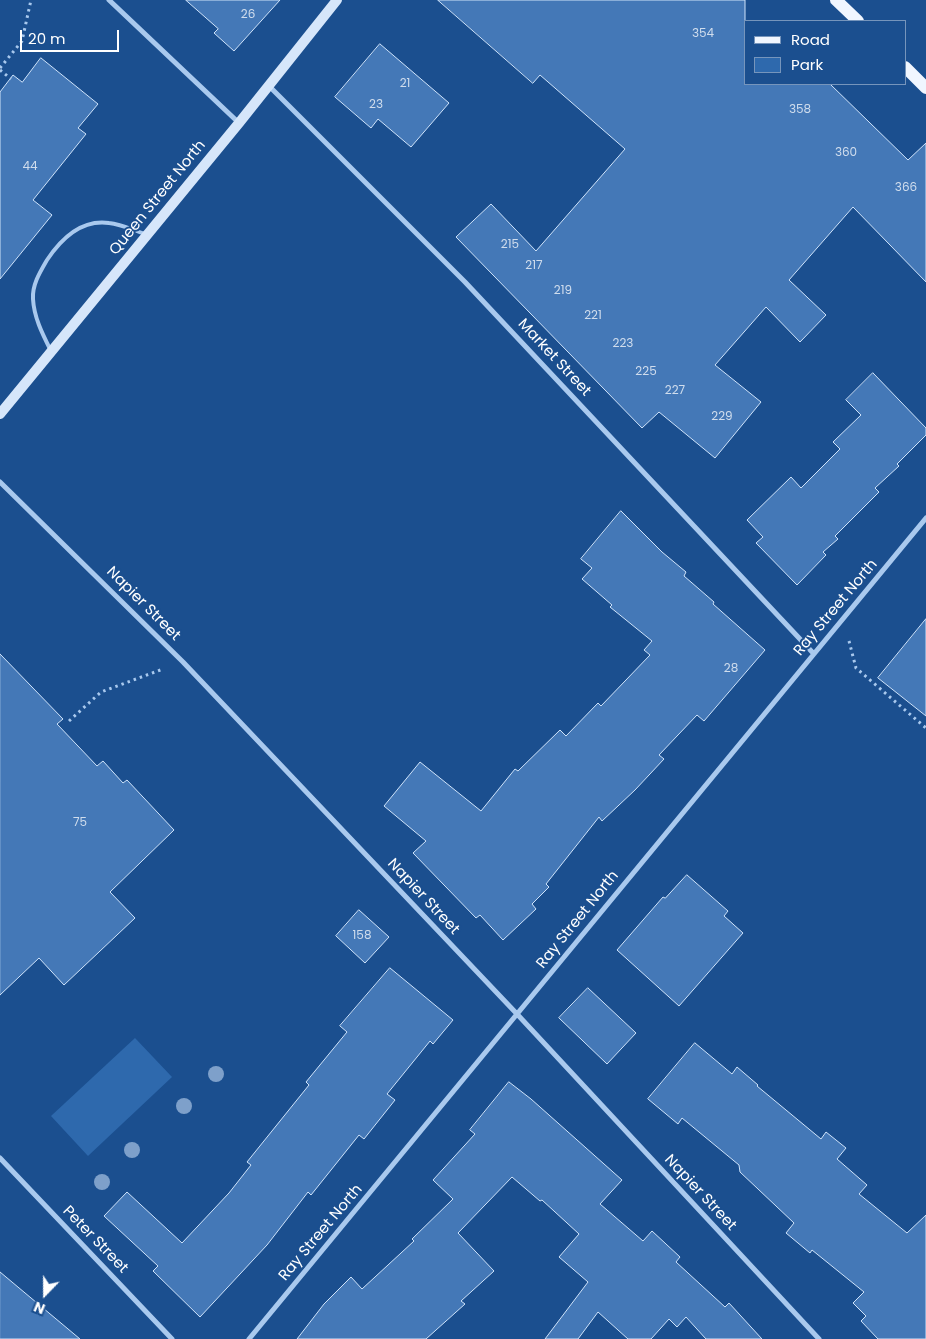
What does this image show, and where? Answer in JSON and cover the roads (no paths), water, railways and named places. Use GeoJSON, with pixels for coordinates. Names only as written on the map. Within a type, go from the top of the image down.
{"type":"FeatureCollection","features":[{"type":"Feature","properties":{"kind":"main road","name":"Queen Street North"},"geometry":{"type":"LineString","coordinates":[[0,414],[239,123],[337,0]]}},
{"type":"Feature","properties":{"kind":"main road"},"geometry":{"type":"LineString","coordinates":[[836,0],[857,20]]}},
{"type":"Feature","properties":{"kind":"main road"},"geometry":{"type":"LineString","coordinates":[[906,68],[926,88]]}},
{"type":"Feature","properties":{"kind":"street"},"geometry":{"type":"LineString","coordinates":[[109,0],[239,123]]}},
{"type":"Feature","properties":{"kind":"street","name":"Market Street"},"geometry":{"type":"LineString","coordinates":[[269,86],[465,282],[814,654]]}},
{"type":"Feature","properties":{"kind":"street","name":"Napier Street"},"geometry":{"type":"LineString","coordinates":[[0,482],[183,662],[517,1014],[819,1339]]}},
{"type":"Feature","properties":{"kind":"street","name":"Ray Street North"},"geometry":{"type":"LineString","coordinates":[[250,1339],[926,518]]}},
{"type":"Feature","properties":{"kind":"street","name":"Peter Street"},"geometry":{"type":"LineString","coordinates":[[0,1158],[172,1339]]}},
{"type":"Feature","properties":{"kind":"lane"},"geometry":{"type":"LineString","coordinates":[[52,352],[38,324],[33,296],[38,276],[56,246],[74,230],[92,223],[107,222],[147,235]]}}]}
